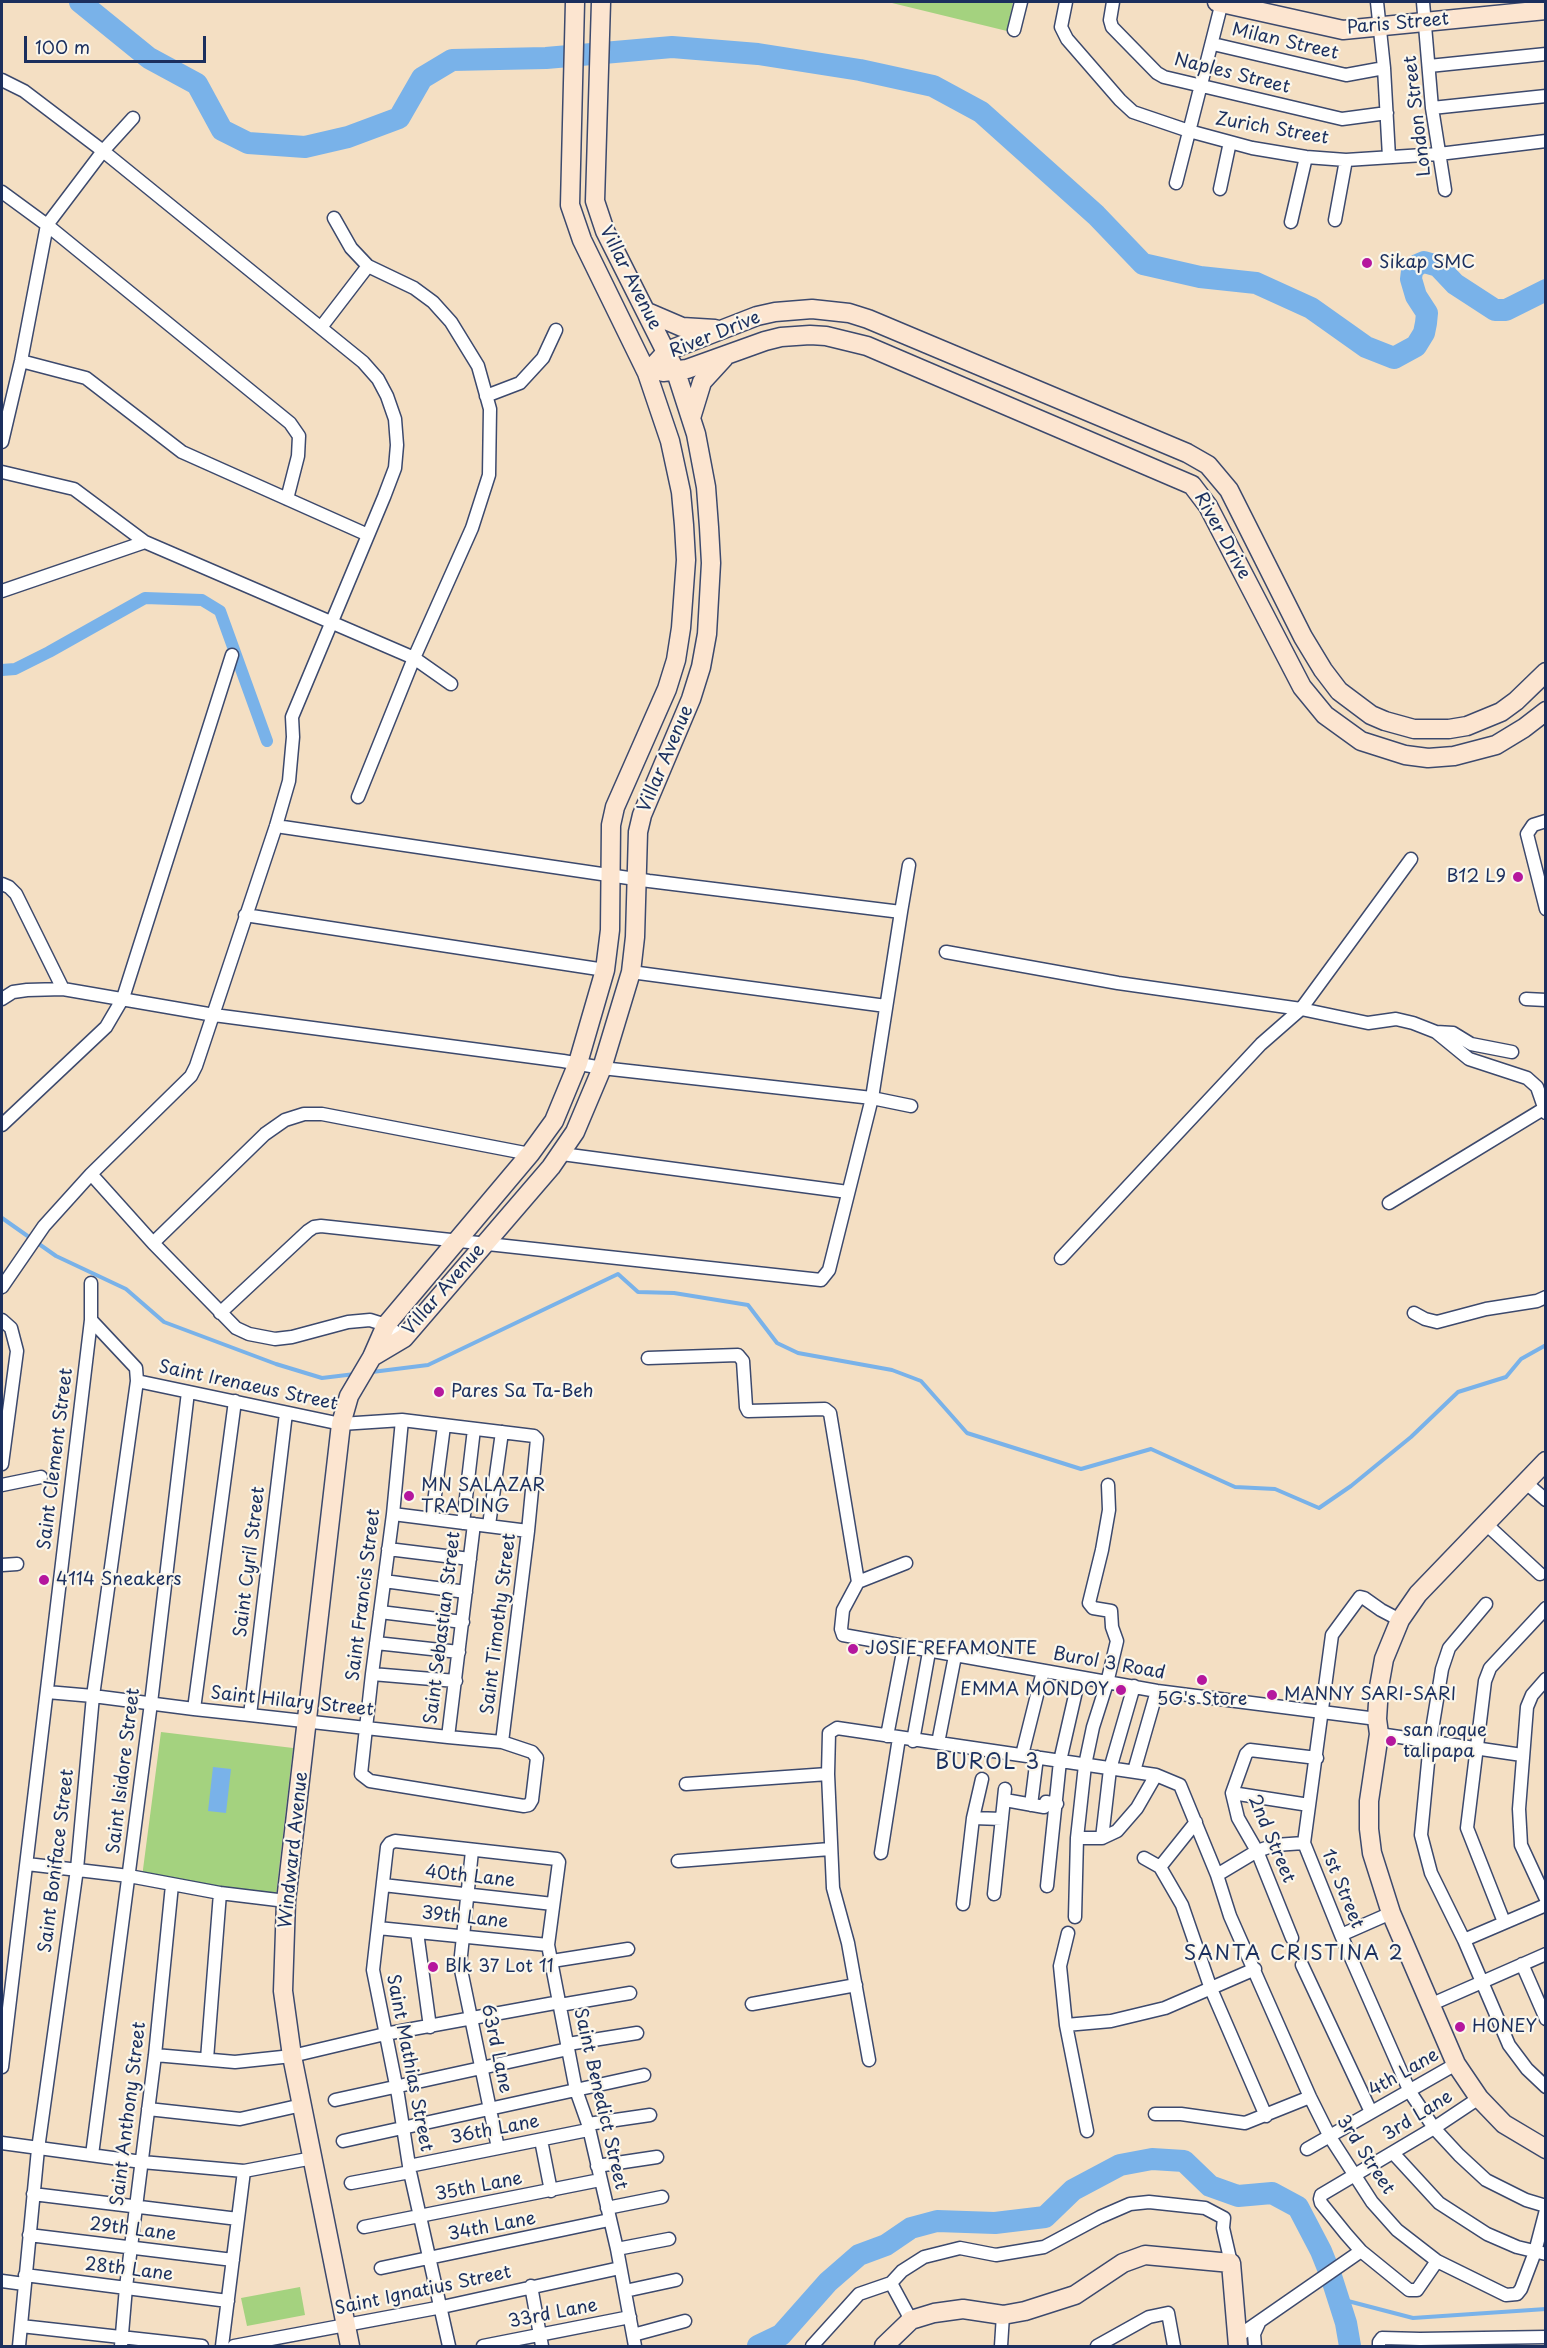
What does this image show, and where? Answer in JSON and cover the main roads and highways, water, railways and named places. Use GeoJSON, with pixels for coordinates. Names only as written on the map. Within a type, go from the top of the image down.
{"type":"FeatureCollection","features":[{"type":"Feature","properties":{"kind":"main road","name":"Villar Avenue"},"geometry":{"type":"LineString","coordinates":[[372,1357],[386,1325],[530,1154],[554,1121],[578,1063],[605,970],[610,930],[611,825],[615,807],[667,689],[678,649],[686,560],[681,492],[670,441],[647,373],[573,219],[569,193],[575,2]]}},
{"type":"Feature","properties":{"kind":"main road","name":"Villar Avenue"},"geometry":{"type":"LineString","coordinates":[[372,1357],[404,1338],[562,1154],[576,1132],[602,1068],[631,972],[635,937],[635,879],[642,815],[691,699],[701,668],[707,634],[710,527],[706,488],[691,418],[667,351],[597,213],[594,191],[602,2]]}},
{"type":"Feature","properties":{"kind":"main road","name":"Paris Street"},"geometry":{"type":"LineString","coordinates":[[1220,2],[1343,30],[1545,10]]}},
{"type":"Feature","properties":{"kind":"main road","name":"River Drive"},"geometry":{"type":"LineString","coordinates":[[647,373],[667,351],[719,329],[775,312],[812,309],[849,313],[893,328],[1197,458],[1216,472],[1229,490],[1303,637],[1323,670],[1349,700],[1385,721],[1414,729],[1430,730],[1467,726],[1501,712],[1516,701],[1545,672]]}},
{"type":"Feature","properties":{"kind":"main road"},"geometry":{"type":"LineString","coordinates":[[647,312],[682,327],[699,330],[719,329]]}},
{"type":"Feature","properties":{"kind":"main road","name":"River Drive"},"geometry":{"type":"LineString","coordinates":[[647,373],[676,372],[765,341],[795,336],[826,336],[854,341],[1188,482],[1196,488],[1208,506],[1302,687],[1332,721],[1372,746],[1417,757],[1454,756],[1496,745],[1524,729],[1545,711]]}},
{"type":"Feature","properties":{"kind":"main road"},"geometry":{"type":"LineString","coordinates":[[691,418],[702,382],[727,354]]}},
{"type":"Feature","properties":{"kind":"main road","name":"Windward Avenue"},"geometry":{"type":"LineString","coordinates":[[350,2346],[292,2056],[283,1991],[286,1901],[342,1420],[350,1396],[372,1357]]}},
{"type":"Feature","properties":{"kind":"main road"},"geometry":{"type":"LineString","coordinates":[[1545,1461],[1419,1594],[1400,1620],[1384,1659],[1378,1687],[1378,1727],[1369,1801],[1372,1853],[1391,1913],[1456,2064],[1479,2098],[1504,2124],[1545,2149]]}},
{"type":"Feature","properties":{"kind":"main road"},"geometry":{"type":"LineString","coordinates":[[884,2346],[911,2320],[934,2313],[963,2309],[1003,2315],[1025,2311],[1075,2295],[1123,2263],[1145,2255],[1231,2263],[1238,2342]]}},
{"type":"Feature","properties":{"kind":"water"},"geometry":{"type":"Polygon","coordinates":[[[213,1767],[231,1769],[226,1813],[208,1811],[213,1767]]]}},
{"type":"Feature","properties":{"kind":"waterway"},"geometry":{"type":"LineString","coordinates":[[80,2],[149,58],[197,84],[222,130],[248,143],[305,147],[348,137],[399,118],[422,78],[452,60],[546,58],[672,47],[758,54],[860,70],[933,86],[981,112],[1096,215],[1143,264],[1200,277],[1256,283],[1311,308],[1366,347],[1394,358],[1416,346],[1424,333],[1427,313],[1416,296],[1411,279],[1412,271],[1417,265],[1424,262],[1438,266],[1455,284],[1495,310],[1506,310],[1546,290]]}},
{"type":"Feature","properties":{"kind":"waterway"},"geometry":{"type":"LineString","coordinates":[[2,670],[15,669],[49,652],[145,598],[202,600],[220,611],[267,741]]}},
{"type":"Feature","properties":{"kind":"waterway"},"geometry":{"type":"LineString","coordinates":[[2,1218],[56,1256],[126,1289],[164,1322],[276,1364],[322,1378],[355,1374]]}},
{"type":"Feature","properties":{"kind":"waterway"},"geometry":{"type":"LineString","coordinates":[[372,1372],[428,1365],[618,1274],[638,1292],[674,1293],[748,1305],[777,1343],[798,1353],[892,1370],[921,1381],[967,1433],[1081,1469],[1151,1449],[1235,1487],[1275,1489],[1319,1508],[1351,1486],[1411,1437],[1458,1392],[1506,1377],[1521,1359],[1546,1345]]}},
{"type":"Feature","properties":{"kind":"waterway"},"geometry":{"type":"LineString","coordinates":[[758,2346],[781,2335],[828,2282],[859,2255],[886,2245],[911,2228],[937,2221],[995,2223],[1045,2217],[1073,2190],[1120,2165],[1152,2159],[1184,2161],[1210,2186],[1238,2196],[1272,2193],[1298,2207],[1331,2276],[1346,2323],[1350,2346]]}},
{"type":"Feature","properties":{"kind":"waterway"},"geometry":{"type":"LineString","coordinates":[[1338,2296],[1344,2300],[1413,2318],[1546,2309]]}},
{"type":"Feature","properties":{"kind":"place","name":"Sikap SMC"},"geometry":{"type":"Point","coordinates":[1367,263]}},
{"type":"Feature","properties":{"kind":"place","name":"B12 L9"},"geometry":{"type":"Point","coordinates":[1518,877]}},
{"type":"Feature","properties":{"kind":"place","name":"Pares Sa Ta-Beh"},"geometry":{"type":"Point","coordinates":[439,1392]}},
{"type":"Feature","properties":{"kind":"place","name":"MN SALAZAR TRADING"},"geometry":{"type":"Point","coordinates":[409,1496]}},
{"type":"Feature","properties":{"kind":"place","name":"4114 Sneakers"},"geometry":{"type":"Point","coordinates":[44,1580]}},
{"type":"Feature","properties":{"kind":"place","name":"JOSIE REFAMONTE"},"geometry":{"type":"Point","coordinates":[853,1649]}},
{"type":"Feature","properties":{"kind":"place","name":"5G's Store"},"geometry":{"type":"Point","coordinates":[1202,1680]}},
{"type":"Feature","properties":{"kind":"place","name":"EMMA MONDOY"},"geometry":{"type":"Point","coordinates":[1121,1690]}},
{"type":"Feature","properties":{"kind":"place","name":"MANNY SARI-SARI"},"geometry":{"type":"Point","coordinates":[1272,1695]}},
{"type":"Feature","properties":{"kind":"place","name":"san roque talipapa"},"geometry":{"type":"Point","coordinates":[1391,1741]}},
{"type":"Feature","properties":{"kind":"place","name":"Blk 37 Lot 11"},"geometry":{"type":"Point","coordinates":[433,1967]}},
{"type":"Feature","properties":{"kind":"place","name":"HONEY"},"geometry":{"type":"Point","coordinates":[1460,2027]}},
{"type":"Feature","properties":{"kind":"district","name":"BUROL 3"},"geometry":{"type":"Point","coordinates":[988,1763]}},
{"type":"Feature","properties":{"kind":"district","name":"SANTA CRISTINA 2"},"geometry":{"type":"Point","coordinates":[1294,1954]}}]}
